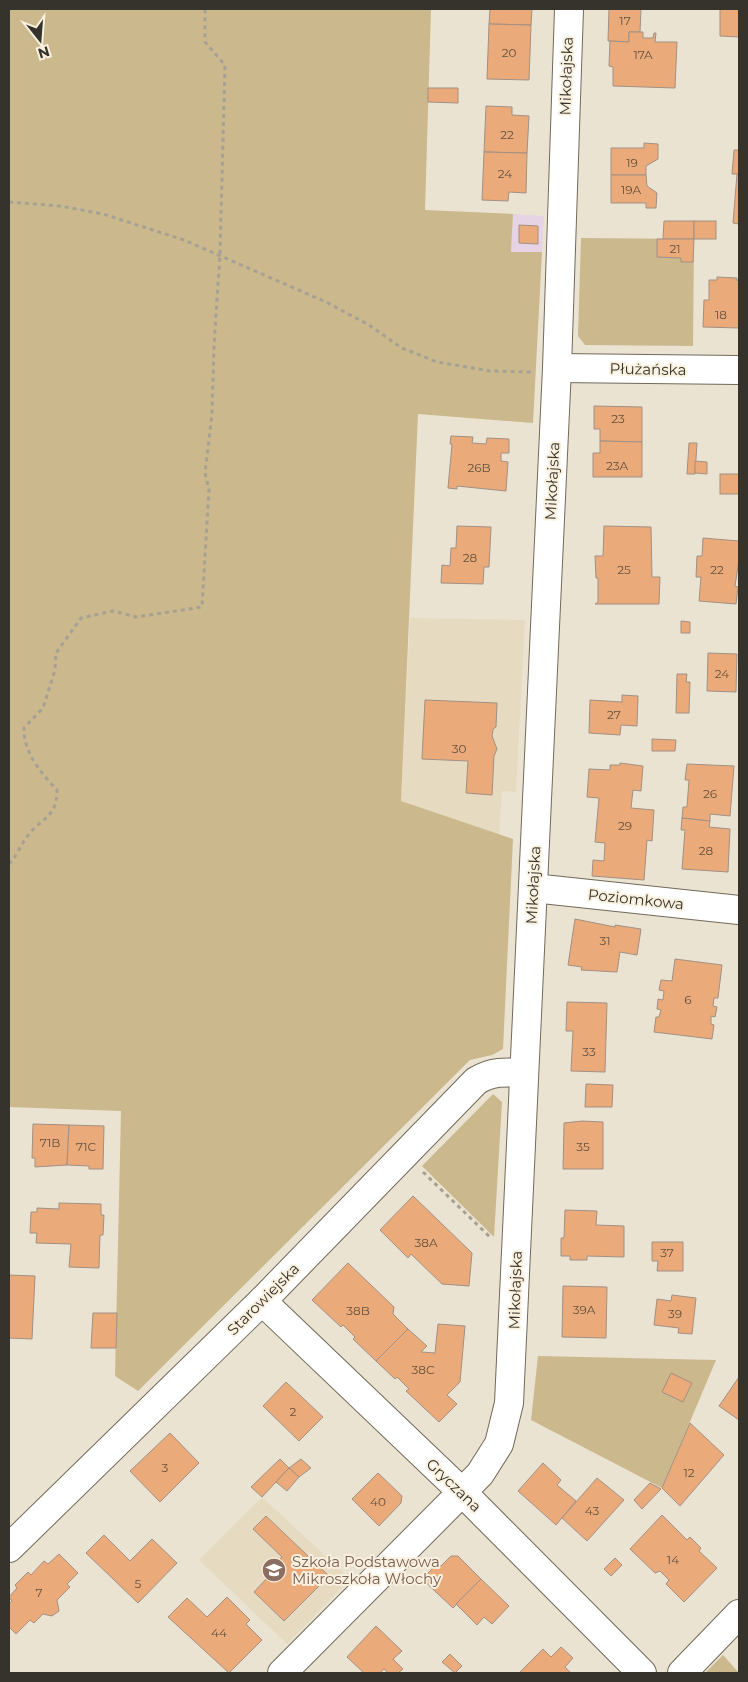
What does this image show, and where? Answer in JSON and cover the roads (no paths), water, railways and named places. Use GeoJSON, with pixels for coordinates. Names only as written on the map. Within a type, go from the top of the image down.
{"type":"FeatureCollection","features":[{"type":"Feature","properties":{"kind":"street","name":"Mikołajska"},"geometry":{"type":"LineString","coordinates":[[282,1673],[480,1474],[499,1444],[509,1403],[557,368],[569,9]]}},
{"type":"Feature","properties":{"kind":"street","name":"Płużańska"},"geometry":{"type":"LineString","coordinates":[[557,368],[739,370]]}},
{"type":"Feature","properties":{"kind":"street","name":"Poziomkowa"},"geometry":{"type":"LineString","coordinates":[[533,888],[739,910]]}},
{"type":"Feature","properties":{"kind":"street","name":"Starowiejska"},"geometry":{"type":"LineString","coordinates":[[9,1548],[262,1301],[476,1081],[487,1074],[501,1072],[524,1073]]}},
{"type":"Feature","properties":{"kind":"street","name":"Gryczana"},"geometry":{"type":"LineString","coordinates":[[262,1301],[462,1492],[642,1673]]}},
{"type":"Feature","properties":{"kind":"street"},"geometry":{"type":"LineString","coordinates":[[682,1673],[739,1614]]}},
{"type":"Feature","properties":{"kind":"place","name":"Szkoła Podstawowa Mikroszkoła Włochy"},"geometry":{"type":"Point","coordinates":[274,1570]}}]}
